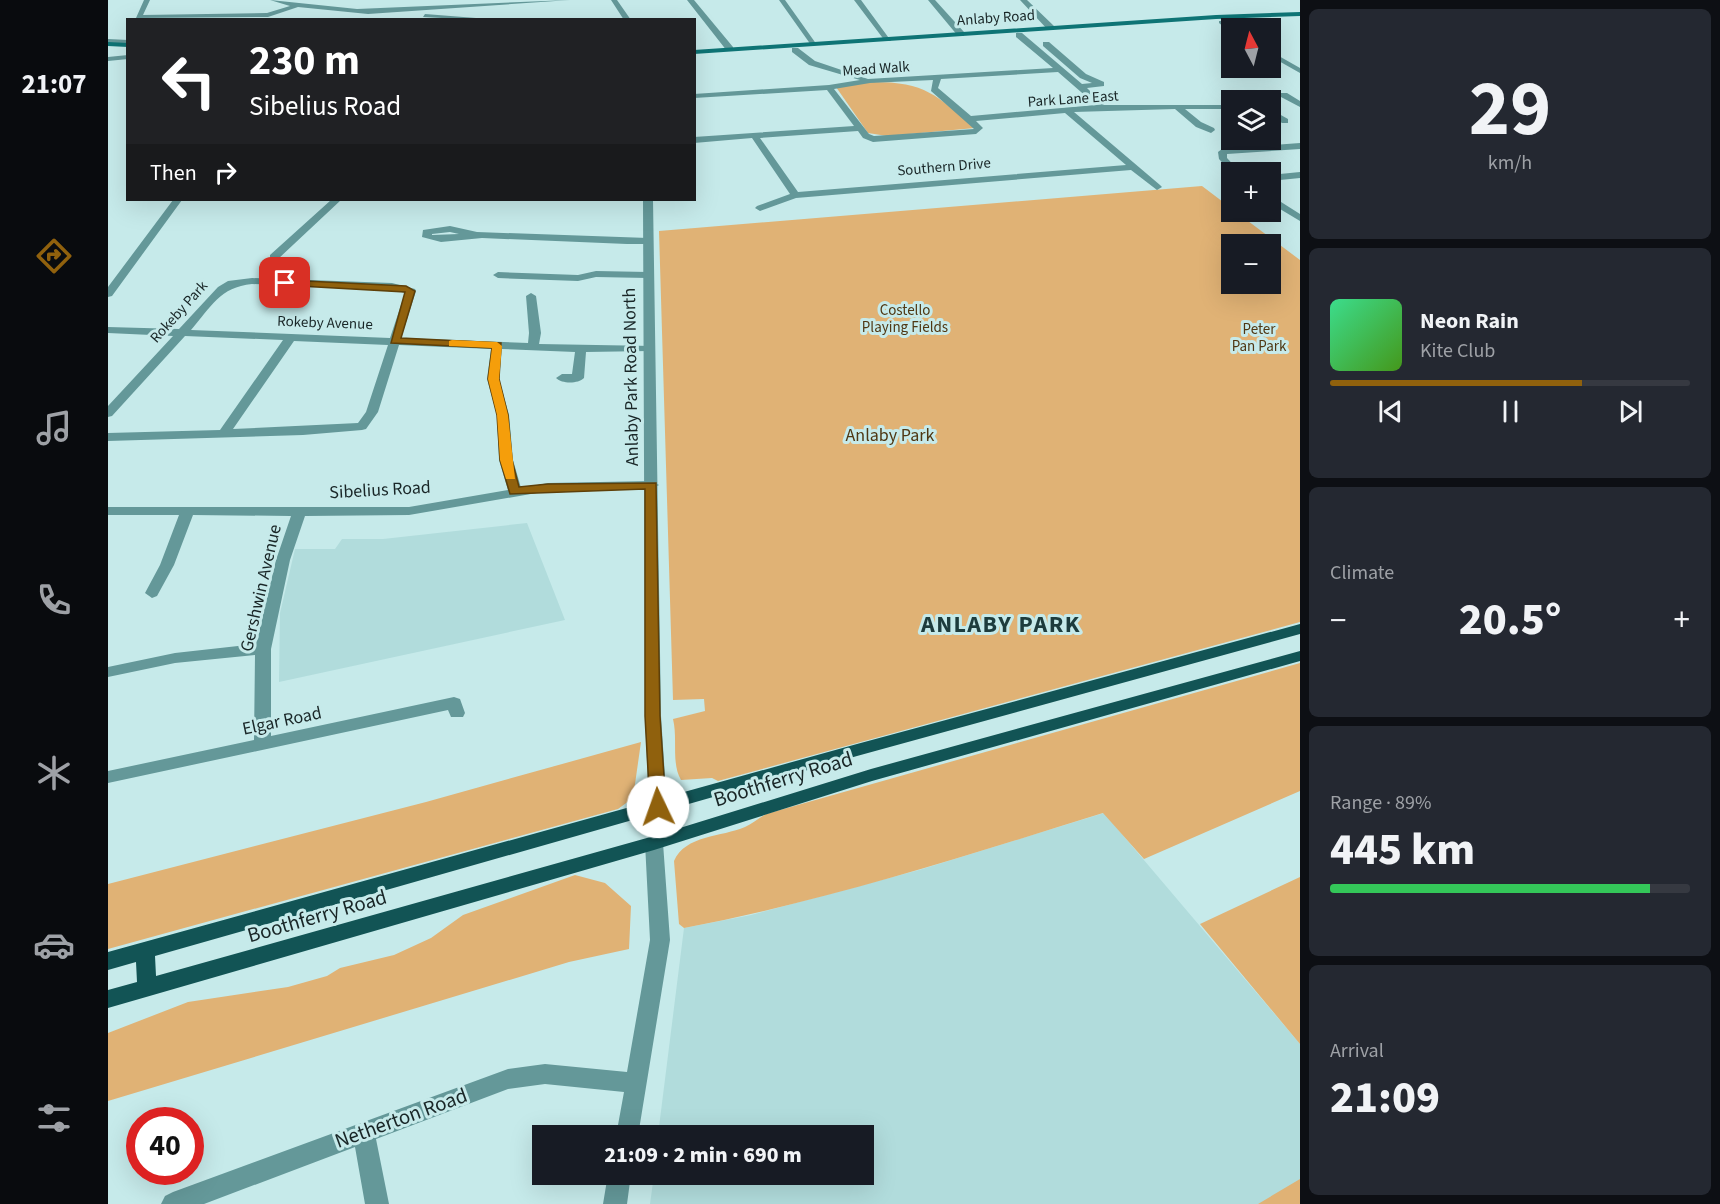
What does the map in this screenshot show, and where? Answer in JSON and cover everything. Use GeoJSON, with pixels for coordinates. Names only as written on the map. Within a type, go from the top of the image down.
{"type":"FeatureCollection","features":[{"type":"Feature","properties":{"kind":"main road","name":"Anlaby Road"},"geometry":{"type":"LineString","coordinates":[[696,52],[1300,14]]}},
{"type":"Feature","properties":{"kind":"main road","name":"Anlaby Road"},"geometry":{"type":"LineString","coordinates":[[1281,20],[1300,19]]}},
{"type":"Feature","properties":{"kind":"main road","name":"Anlaby Road"},"geometry":{"type":"LineString","coordinates":[[696,57],[1221,22]]}},
{"type":"Feature","properties":{"kind":"main road"},"geometry":{"type":"LineString","coordinates":[[108,42],[126,44]]}},
{"type":"Feature","properties":{"kind":"main road","name":"Boothferry Road"},"geometry":{"type":"LineString","coordinates":[[108,961],[1300,629]]}},
{"type":"Feature","properties":{"kind":"main road","name":"Boothferry Road"},"geometry":{"type":"LineString","coordinates":[[108,999],[654,843],[882,772],[1300,656]]}},
{"type":"Feature","properties":{"kind":"main road"},"geometry":{"type":"LineString","coordinates":[[145,951],[147,988]]}},
{"type":"Feature","properties":{"kind":"street"},"geometry":{"type":"LineString","coordinates":[[147,0],[138,17],[268,15],[296,3]]}},
{"type":"Feature","properties":{"kind":"street"},"geometry":{"type":"LineString","coordinates":[[273,0],[358,11],[448,18]]}},
{"type":"Feature","properties":{"kind":"street"},"geometry":{"type":"LineString","coordinates":[[358,11],[567,0]]}},
{"type":"Feature","properties":{"kind":"street"},"geometry":{"type":"LineString","coordinates":[[614,0],[627,18]]}},
{"type":"Feature","properties":{"kind":"street"},"geometry":{"type":"LineString","coordinates":[[690,0],[730,49]]}},
{"type":"Feature","properties":{"kind":"street"},"geometry":{"type":"LineString","coordinates":[[782,0],[814,43]]}},
{"type":"Feature","properties":{"kind":"street"},"geometry":{"type":"LineString","coordinates":[[857,0],[888,39]]}},
{"type":"Feature","properties":{"kind":"street"},"geometry":{"type":"LineString","coordinates":[[931,0],[961,34]]}},
{"type":"Feature","properties":{"kind":"street"},"geometry":{"type":"LineString","coordinates":[[1023,0],[1051,28]]}},
{"type":"Feature","properties":{"kind":"street"},"geometry":{"type":"LineString","coordinates":[[420,16],[417,11],[427,8]]}},
{"type":"Feature","properties":{"kind":"street"},"geometry":{"type":"LineString","coordinates":[[1035,34],[1083,75],[1101,84],[1080,87]]}},
{"type":"Feature","properties":{"kind":"street"},"geometry":{"type":"LineString","coordinates":[[1019,35],[1101,107]]}},
{"type":"Feature","properties":{"kind":"street"},"geometry":{"type":"LineString","coordinates":[[795,50],[812,63],[870,81]]}},
{"type":"Feature","properties":{"kind":"street"},"geometry":{"type":"LineString","coordinates":[[108,58],[126,56]]}},
{"type":"Feature","properties":{"kind":"street"},"geometry":{"type":"LineString","coordinates":[[1281,59],[1300,71]]}},
{"type":"Feature","properties":{"kind":"street","name":"Mead Walk"},"geometry":{"type":"LineString","coordinates":[[696,96],[829,87],[870,81],[937,79],[1060,70]]}},
{"type":"Feature","properties":{"kind":"street"},"geometry":{"type":"LineString","coordinates":[[934,89],[937,79]]}},
{"type":"Feature","properties":{"kind":"street"},"geometry":{"type":"LineString","coordinates":[[829,87],[859,128],[866,136],[873,139],[976,131],[979,128],[934,89],[906,80]]}},
{"type":"Feature","properties":{"kind":"street"},"geometry":{"type":"LineString","coordinates":[[1284,94],[1300,105]]}},
{"type":"Feature","properties":{"kind":"street","name":"Park Lane East"},"geometry":{"type":"LineString","coordinates":[[969,119],[1069,112],[1101,107],[1221,107]]}},
{"type":"Feature","properties":{"kind":"street"},"geometry":{"type":"LineString","coordinates":[[1179,109],[1199,125],[1204,125],[1211,130]]}},
{"type":"Feature","properties":{"kind":"street"},"geometry":{"type":"LineString","coordinates":[[1069,112],[1157,187]]}},
{"type":"Feature","properties":{"kind":"street"},"geometry":{"type":"LineString","coordinates":[[1281,118],[1286,121]]}},
{"type":"Feature","properties":{"kind":"street"},"geometry":{"type":"LineString","coordinates":[[696,140],[859,128]]}},
{"type":"Feature","properties":{"kind":"street"},"geometry":{"type":"LineString","coordinates":[[754,136],[795,195]]}},
{"type":"Feature","properties":{"kind":"street"},"geometry":{"type":"LineString","coordinates":[[1226,162],[1222,152],[1300,146]]}},
{"type":"Feature","properties":{"kind":"street","name":"Southern Drive"},"geometry":{"type":"LineString","coordinates":[[760,208],[795,195],[1133,167]]}},
{"type":"Feature","properties":{"kind":"street"},"geometry":{"type":"LineString","coordinates":[[1281,176],[1300,175]]}},
{"type":"Feature","properties":{"kind":"street"},"geometry":{"type":"LineString","coordinates":[[108,294],[112,283],[176,201]]}},
{"type":"Feature","properties":{"kind":"street"},"geometry":{"type":"LineString","coordinates":[[274,257],[335,201]]}},
{"type":"Feature","properties":{"kind":"street","name":"Anlaby Park Road North"},"geometry":{"type":"LineString","coordinates":[[648,201],[653,716],[658,807]]}},
{"type":"Feature","properties":{"kind":"street"},"geometry":{"type":"LineString","coordinates":[[1281,205],[1300,218]]}},
{"type":"Feature","properties":{"kind":"street"},"geometry":{"type":"LineString","coordinates":[[477,235],[563,240],[648,240]]}},
{"type":"Feature","properties":{"kind":"street"},"geometry":{"type":"LineString","coordinates":[[498,275],[578,278],[596,274],[648,275]]}},
{"type":"Feature","properties":{"kind":"street","name":"Rokeby Park"},"geometry":{"type":"LineString","coordinates":[[108,414],[222,289],[232,283],[252,281],[392,286],[411,291],[372,412],[362,426],[347,429],[108,436]]}},
{"type":"Feature","properties":{"kind":"street"},"geometry":{"type":"LineString","coordinates":[[531,296],[535,333],[532,346]]}},
{"type":"Feature","properties":{"kind":"street","name":"Rokeby Avenue"},"geometry":{"type":"LineString","coordinates":[[108,330],[581,349],[649,348]]}},
{"type":"Feature","properties":{"kind":"street"},"geometry":{"type":"LineString","coordinates":[[224,433],[291,337]]}},
{"type":"Feature","properties":{"kind":"street"},"geometry":{"type":"LineString","coordinates":[[497,346],[493,379],[503,415],[506,460],[514,491]]}},
{"type":"Feature","properties":{"kind":"street"},"geometry":{"type":"LineString","coordinates":[[562,378],[578,378],[581,349]]}},
{"type":"Feature","properties":{"kind":"street","name":"Sibelius Road"},"geometry":{"type":"LineString","coordinates":[[108,511],[409,511],[514,491],[548,487],[652,485]]}},
{"type":"Feature","properties":{"kind":"street"},"geometry":{"type":"LineString","coordinates":[[152,593],[167,565],[188,510]]}},
{"type":"Feature","properties":{"kind":"street","name":"Gershwin Avenue"},"geometry":{"type":"LineString","coordinates":[[262,745],[264,649],[283,560],[299,512]]}},
{"type":"Feature","properties":{"kind":"street"},"geometry":{"type":"LineString","coordinates":[[108,672],[175,658],[264,649]]}},
{"type":"Feature","properties":{"kind":"street","name":"Elgar Road"},"geometry":{"type":"LineString","coordinates":[[108,777],[454,703],[457,713]]}},
{"type":"Feature","properties":{"kind":"street"},"geometry":{"type":"LineString","coordinates":[[629,1125],[660,940],[654,843]]}},
{"type":"Feature","properties":{"kind":"street","name":"Netherton Road"},"geometry":{"type":"LineString","coordinates":[[173,1204],[508,1079],[545,1074],[637,1083]]}},
{"type":"Feature","properties":{"kind":"street"},"geometry":{"type":"LineString","coordinates":[[363,1132],[377,1204]]}},
{"type":"Feature","properties":{"kind":"street"},"geometry":{"type":"LineString","coordinates":[[615,1204],[618,1185]]}},
{"type":"Feature","properties":{"kind":"shaded area"},"geometry":{"type":"Polygon","coordinates":[[[527,523],[565,620],[279,682],[280,613],[295,549],[335,549],[342,539],[383,539],[527,523]]]}},
{"type":"Feature","properties":{"kind":"shaded area"},"geometry":{"type":"Polygon","coordinates":[[[1104,813],[1300,1044],[1300,1204],[650,1204],[653,1185],[874,1185],[874,1125],[659,1125],[684,928],[751,915],[919,870],[1104,813]]]}},
{"type":"Feature","properties":{"kind":"green space"},"geometry":{"type":"Polygon","coordinates":[[[873,82],[918,88],[940,99],[975,128],[887,136],[868,133],[836,87],[873,82]]]}},
{"type":"Feature","properties":{"kind":"green space","name":"Anlaby Park"},"geometry":{"type":"Polygon","coordinates":[[[1202,186],[1221,200],[1221,222],[1249,222],[1265,234],[1221,234],[1221,294],[1281,294],[1281,246],[1300,260],[1300,622],[718,781],[712,778],[681,780],[675,759],[673,719],[705,711],[704,699],[673,700],[659,231],[1202,186]]]}},
{"type":"Feature","properties":{"kind":"green space"},"geometry":{"type":"Polygon","coordinates":[[[1300,663],[1300,791],[1144,859],[1103,813],[947,861],[790,905],[684,928],[679,924],[674,861],[679,852],[695,841],[745,827],[766,814],[1300,663]]]}},
{"type":"Feature","properties":{"kind":"green space"},"geometry":{"type":"Polygon","coordinates":[[[641,742],[633,798],[618,809],[108,949],[108,884],[426,802],[641,742]]]}},
{"type":"Feature","properties":{"kind":"green space"},"geometry":{"type":"Polygon","coordinates":[[[575,875],[605,883],[631,906],[629,949],[569,962],[108,1101],[108,1033],[188,1002],[288,987],[327,976],[340,968],[394,955],[431,938],[463,915],[575,875]]]}},
{"type":"Feature","properties":{"kind":"green space"},"geometry":{"type":"Polygon","coordinates":[[[1300,877],[1300,1044],[1200,924],[1300,877]]]}},
{"type":"Feature","properties":{"kind":"green space"},"geometry":{"type":"Polygon","coordinates":[[[1300,1179],[1300,1204],[1258,1204],[1300,1179]]]}},
{"type":"Feature","properties":{"kind":"slow traffic"},"geometry":{"type":"LineString","coordinates":[[452,344],[497,346],[493,379],[503,415],[506,460],[510,476]]}},
{"type":"Feature","properties":{"kind":"district","name":"ANLABY PARK"},"geometry":{"type":"Point","coordinates":[1001,624]}},
{"type":"Feature","properties":{"kind":"route"},"geometry":{"type":"LineString","coordinates":[[285,283],[403,288],[411,291],[395,341],[497,346],[493,379],[503,415],[506,460],[514,491],[548,487],[652,485],[653,716],[658,807]]}},
{"type":"Feature","properties":{"kind":"park label","name":"Costello Playing Fields"},"geometry":{"type":"Point","coordinates":[905,318]}},
{"type":"Feature","properties":{"kind":"park label","name":"Peter Pan Park"},"geometry":{"type":"Point","coordinates":[1259,338]}}]}
